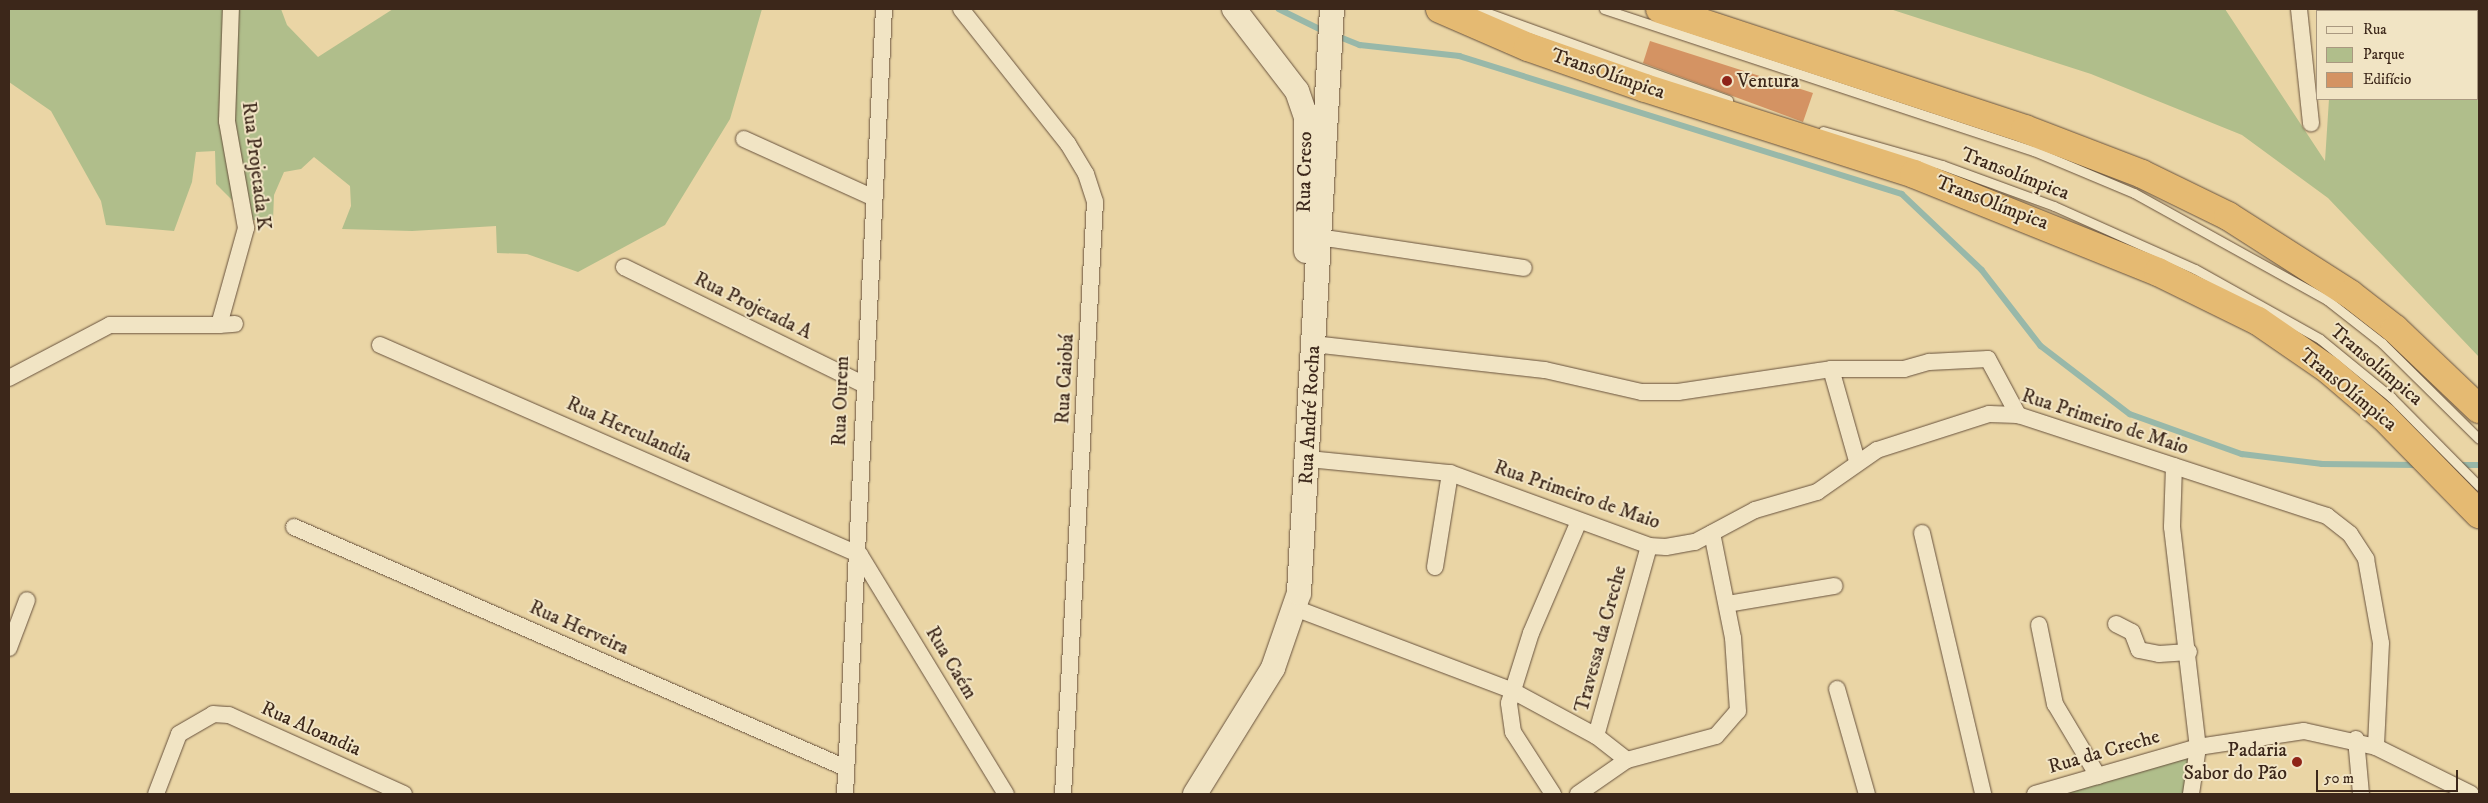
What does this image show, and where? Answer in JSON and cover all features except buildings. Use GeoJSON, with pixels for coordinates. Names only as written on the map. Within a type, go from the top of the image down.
{"type":"FeatureCollection","features":[{"type":"Feature","properties":{"kind":"highway","name":"TransOlímpica"},"geometry":{"type":"LineString","coordinates":[[1440,9],[1636,85],[1914,174],[2158,272],[2258,321],[2329,370],[2384,417],[2479,514]]}},
{"type":"Feature","properties":{"kind":"highway","name":"TransOlímpica"},"geometry":{"type":"LineString","coordinates":[[1660,9],[2025,129],[2142,174],[2228,216],[2350,294],[2395,329],[2479,409]]}},
{"type":"Feature","properties":{"kind":"main road","name":"Rua Creso"},"geometry":{"type":"LineString","coordinates":[[1234,9],[1297,91],[1306,117],[1304,244],[1316,296]]}},
{"type":"Feature","properties":{"kind":"main road","name":"Rua André Rocha"},"geometry":{"type":"LineString","coordinates":[[1195,794],[1273,668],[1296,608],[1309,459],[1332,9]]}},
{"type":"Feature","properties":{"kind":"street","name":"Rua Projetada K"},"geometry":{"type":"LineString","coordinates":[[9,378],[110,325],[227,325],[246,228],[227,121],[231,9]]}},
{"type":"Feature","properties":{"kind":"street","name":"Rua Ourem"},"geometry":{"type":"LineString","coordinates":[[845,794],[860,554],[863,384],[884,9]]}},
{"type":"Feature","properties":{"kind":"street","name":"Rua Caiobá"},"geometry":{"type":"LineString","coordinates":[[961,9],[1068,144],[1086,174],[1095,202],[1063,794]]}},
{"type":"Feature","properties":{"kind":"street"},"geometry":{"type":"LineString","coordinates":[[2299,9],[2311,123]]}},
{"type":"Feature","properties":{"kind":"street"},"geometry":{"type":"LineString","coordinates":[[744,139],[872,197]]}},
{"type":"Feature","properties":{"kind":"street"},"geometry":{"type":"LineString","coordinates":[[1319,237],[1524,268]]}},
{"type":"Feature","properties":{"kind":"street","name":"Rua Projetada A"},"geometry":{"type":"LineString","coordinates":[[624,267],[863,384]]}},
{"type":"Feature","properties":{"kind":"street"},"geometry":{"type":"LineString","coordinates":[[1314,344],[1545,370],[1642,392],[1678,392],[1831,369],[1904,369],[1929,362],[1988,359],[1998,369],[2018,415]]}},
{"type":"Feature","properties":{"kind":"street","name":"Rua Herculandia"},"geometry":{"type":"LineString","coordinates":[[380,345],[860,554]]}},
{"type":"Feature","properties":{"kind":"street"},"geometry":{"type":"LineString","coordinates":[[1831,369],[1857,461]]}},
{"type":"Feature","properties":{"kind":"street","name":"Rua Primeiro de Maio"},"geometry":{"type":"LineString","coordinates":[[1309,459],[1450,473],[1649,546],[1682,546],[1712,533],[1755,510],[1817,492],[1857,461],[1877,450],[1989,414],[2018,415],[2327,516],[2350,534],[2366,559],[2381,643],[2376,746]]}},
{"type":"Feature","properties":{"kind":"street"},"geometry":{"type":"LineString","coordinates":[[2174,466],[2172,527],[2198,747],[2191,794]]}},
{"type":"Feature","properties":{"kind":"street"},"geometry":{"type":"LineString","coordinates":[[1435,568],[1450,473]]}},
{"type":"Feature","properties":{"kind":"street"},"geometry":{"type":"LineString","coordinates":[[1553,794],[1513,732],[1511,690],[1579,521]]}},
{"type":"Feature","properties":{"kind":"street","name":"Rua Herveira"},"geometry":{"type":"LineString","coordinates":[[294,527],[846,768]]}},
{"type":"Feature","properties":{"kind":"street"},"geometry":{"type":"LineString","coordinates":[[1578,794],[1627,760],[1687,747],[1716,736],[1731,723],[1738,711],[1739,695],[1727,604],[1712,533]]}},
{"type":"Feature","properties":{"kind":"street"},"geometry":{"type":"LineString","coordinates":[[1922,533],[1983,794]]}},
{"type":"Feature","properties":{"kind":"street","name":"Travessa da Creche"},"geometry":{"type":"LineString","coordinates":[[1627,760],[1596,736],[1649,546]]}},
{"type":"Feature","properties":{"kind":"street","name":"Rua Caém"},"geometry":{"type":"LineString","coordinates":[[860,554],[1006,794]]}},
{"type":"Feature","properties":{"kind":"street"},"geometry":{"type":"LineString","coordinates":[[1727,604],[1834,586]]}},
{"type":"Feature","properties":{"kind":"street"},"geometry":{"type":"LineString","coordinates":[[9,648],[27,600]]}},
{"type":"Feature","properties":{"kind":"street"},"geometry":{"type":"LineString","coordinates":[[1296,608],[1511,690],[1596,736]]}},
{"type":"Feature","properties":{"kind":"street"},"geometry":{"type":"LineString","coordinates":[[2116,624],[2132,632],[2139,650],[2159,654],[2188,652]]}},
{"type":"Feature","properties":{"kind":"street"},"geometry":{"type":"LineString","coordinates":[[2039,625],[2052,699],[2098,776]]}},
{"type":"Feature","properties":{"kind":"street"},"geometry":{"type":"LineString","coordinates":[[1837,689],[1867,794]]}},
{"type":"Feature","properties":{"kind":"street","name":"Rua Aloandia"},"geometry":{"type":"LineString","coordinates":[[156,794],[179,734],[200,719],[229,715],[404,794]]}},
{"type":"Feature","properties":{"kind":"street","name":"Rua da Creche"},"geometry":{"type":"LineString","coordinates":[[2035,794],[2198,747],[2282,731],[2356,739],[2376,746],[2471,794]]}},
{"type":"Feature","properties":{"kind":"street"},"geometry":{"type":"LineString","coordinates":[[2356,739],[2361,794]]}},
{"type":"Feature","properties":{"kind":"lane","name":"Transolímpica"},"geometry":{"type":"LineString","coordinates":[[1477,9],[1735,103]]}},
{"type":"Feature","properties":{"kind":"lane","name":"Transolímpica"},"geometry":{"type":"LineString","coordinates":[[1604,9],[2034,151],[2134,193],[2326,300],[2382,343],[2479,439]]}},
{"type":"Feature","properties":{"kind":"lane","name":"Transolímpica"},"geometry":{"type":"LineString","coordinates":[[1808,126],[1942,165],[2045,203],[2195,269],[2320,339],[2391,397],[2479,486]]}},
{"type":"Feature","properties":{"kind":"green space"},"geometry":{"type":"Polygon","coordinates":[[[9,9],[281,9],[287,25],[318,57],[393,9],[762,9],[730,119],[665,225],[578,272],[527,254],[497,253],[496,226],[412,231],[342,229],[351,206],[350,186],[314,157],[301,169],[284,172],[274,195],[273,221],[252,220],[216,184],[215,151],[196,152],[192,182],[174,231],[106,225],[101,201],[51,111],[9,82],[9,9]]]}},
{"type":"Feature","properties":{"kind":"green space"},"geometry":{"type":"Polygon","coordinates":[[[1890,9],[2225,9],[2325,161],[2329,100],[2478,100],[2478,10],[2335,9],[2479,9],[2479,357],[2328,198],[2242,135],[2091,74],[1890,9]]]}},
{"type":"Feature","properties":{"kind":"green space"},"geometry":{"type":"Polygon","coordinates":[[[2194,749],[2187,794],[2041,794],[2194,749]]]}},
{"type":"Feature","properties":{"kind":"waterway"},"geometry":{"type":"LineString","coordinates":[[1279,9],[1324,31]]}},
{"type":"Feature","properties":{"kind":"waterway"},"geometry":{"type":"LineString","coordinates":[[1335,35],[1360,45],[1459,56],[1902,194],[1982,270],[2041,346],[2130,414],[2242,454],[2322,464],[2417,465]]}},
{"type":"Feature","properties":{"kind":"waterway"},"geometry":{"type":"LineString","coordinates":[[2444,465],[2479,465]]}},
{"type":"Feature","properties":{"kind":"place","name":"Ventura"},"geometry":{"type":"Point","coordinates":[1727,81]}},
{"type":"Feature","properties":{"kind":"place","name":"Padaria Sabor do Pão"},"geometry":{"type":"Point","coordinates":[2297,762]}}]}
